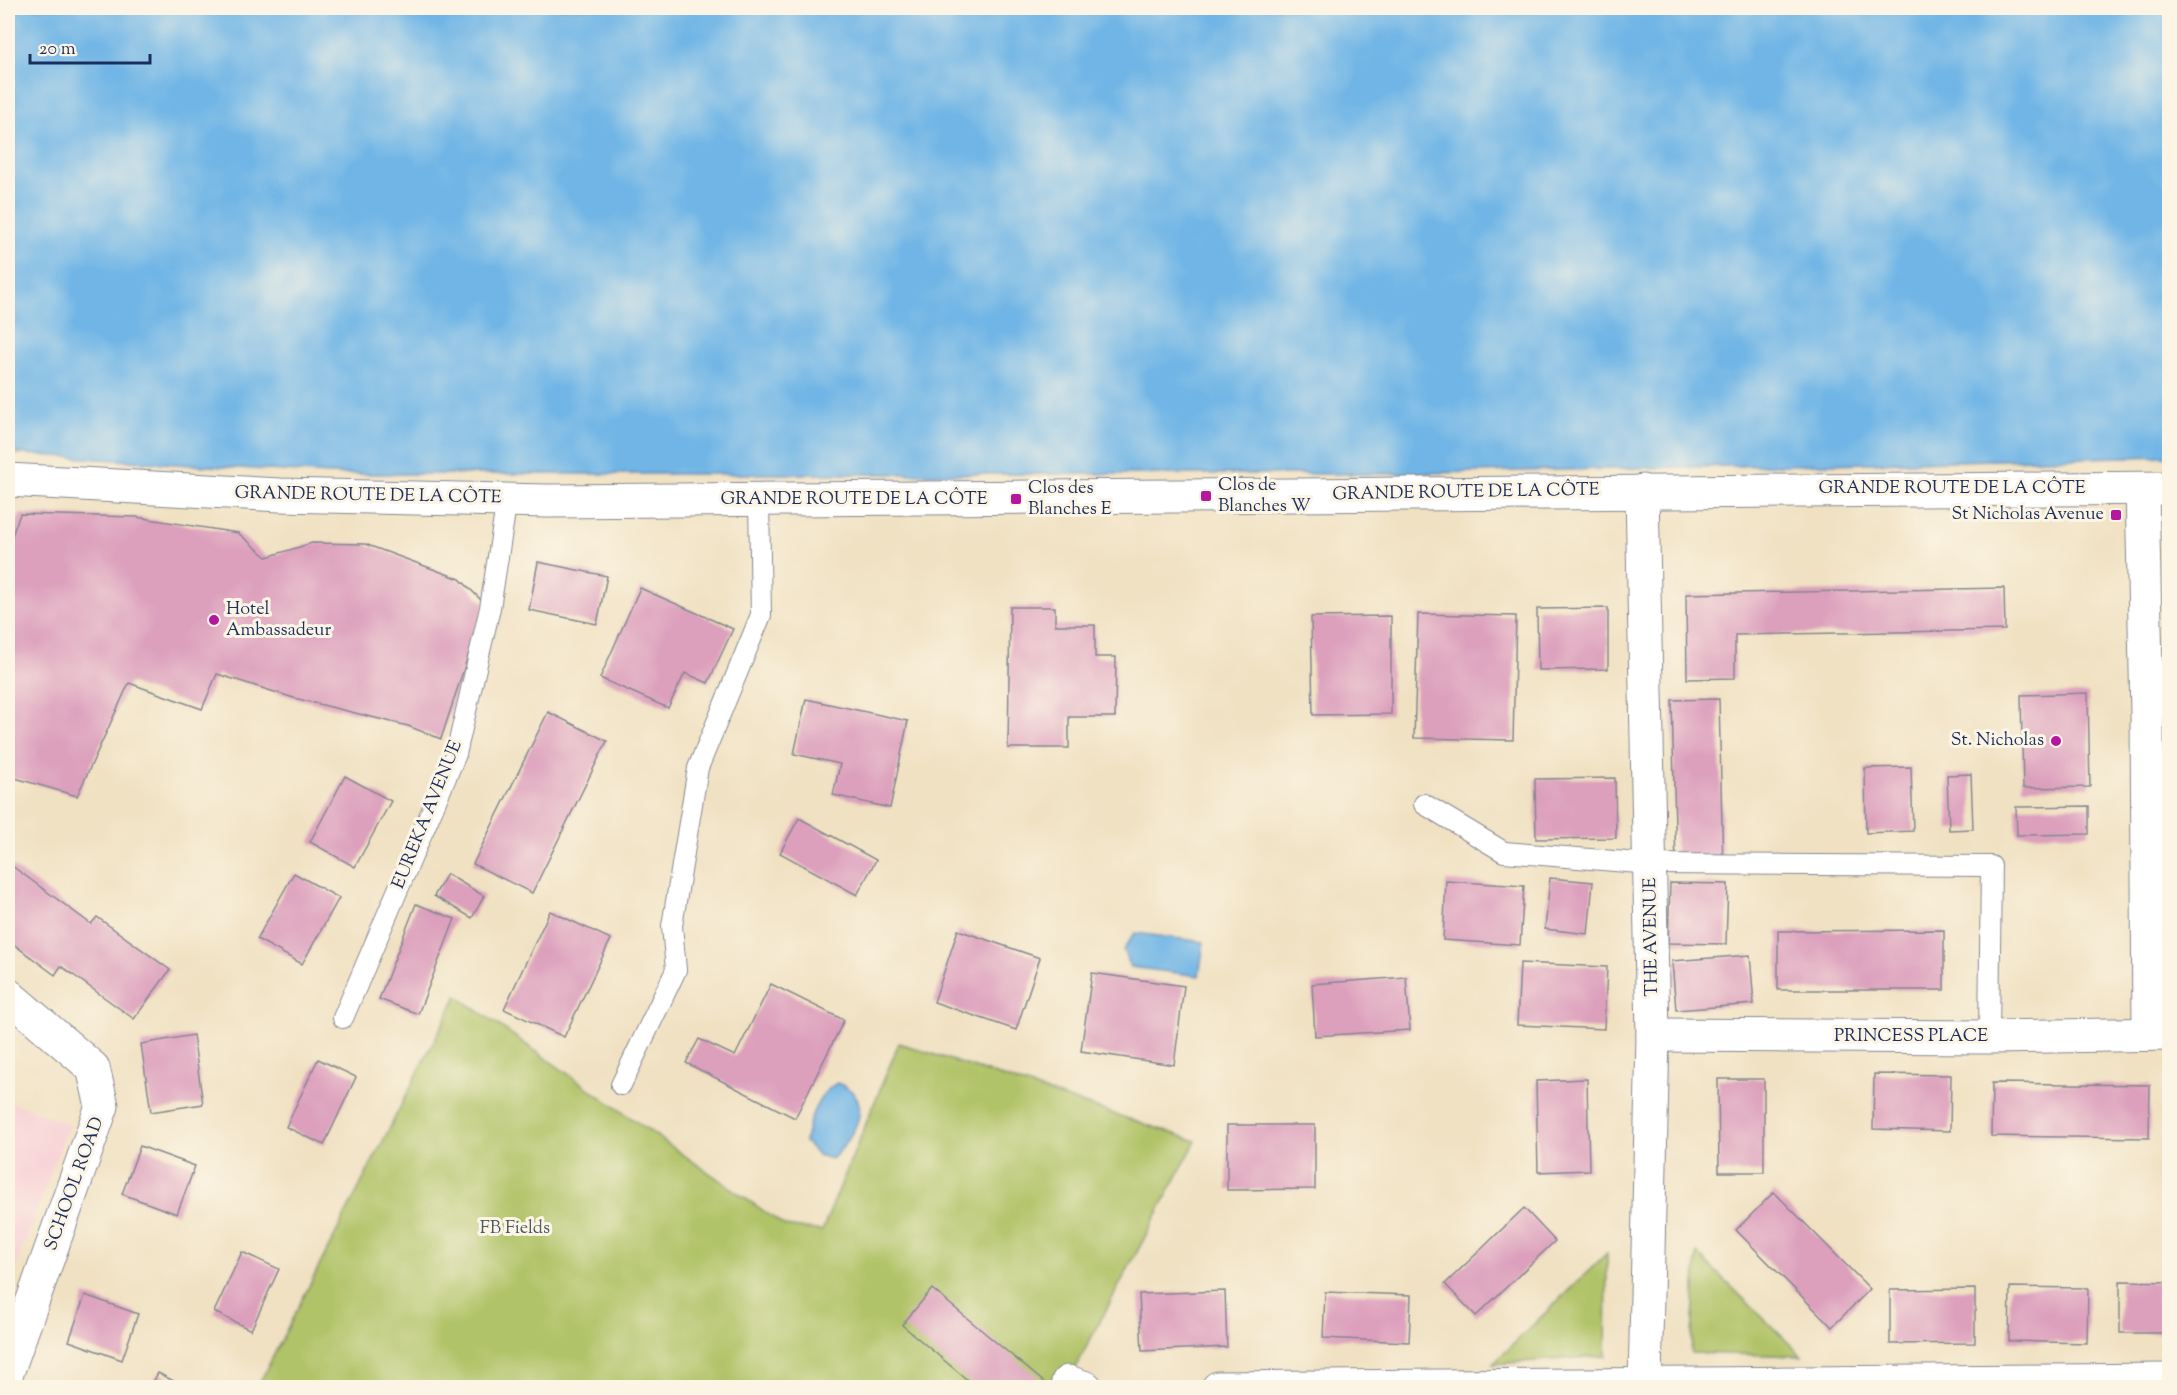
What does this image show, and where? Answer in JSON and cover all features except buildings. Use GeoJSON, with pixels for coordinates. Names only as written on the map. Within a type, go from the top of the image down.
{"type":"FeatureCollection","features":[{"type":"Feature","properties":{"kind":"street","name":"GRANDE ROUTE DE LA CÔTE"},"geometry":{"type":"LineString","coordinates":[[8,480],[280,495],[548,501],[2156,488]]}},
{"type":"Feature","properties":{"kind":"street"},"geometry":{"type":"LineString","coordinates":[[2156,488],[2159,1034]]}},
{"type":"Feature","properties":{"kind":"street","name":"THE AVENUE"},"geometry":{"type":"LineString","coordinates":[[1642,491],[1653,1035],[1645,1383]]}},
{"type":"Feature","properties":{"kind":"street","name":"SCHOOL ROAD"},"geometry":{"type":"LineString","coordinates":[[8,995],[93,1068],[102,1106],[8,1370]]}},
{"type":"Feature","properties":{"kind":"street","name":"PRINCESS PLACE"},"geometry":{"type":"LineString","coordinates":[[1653,1035],[1989,1037],[2159,1034]]}},
{"type":"Feature","properties":{"kind":"street"},"geometry":{"type":"LineString","coordinates":[[1218,1388],[1645,1383],[2152,1383]]}},
{"type":"Feature","properties":{"kind":"lane","name":"EUREKA AVENUE"},"geometry":{"type":"LineString","coordinates":[[343,1018],[456,754],[490,608],[507,499]]}},
{"type":"Feature","properties":{"kind":"lane"},"geometry":{"type":"LineString","coordinates":[[621,1085],[676,970],[672,926],[698,768],[760,615],[759,500]]}},
{"type":"Feature","properties":{"kind":"lane"},"geometry":{"type":"LineString","coordinates":[[1424,804],[1504,852],[1651,864],[1991,866],[1989,1037]]}},
{"type":"Feature","properties":{"kind":"shaded area"},"geometry":{"type":"Polygon","coordinates":[[[8,1101],[69,1124],[8,1288],[8,1101]]]}},
{"type":"Feature","properties":{"kind":"green space","name":"FB Fields"},"geometry":{"type":"Polygon","coordinates":[[[457,996],[785,1226],[822,1231],[899,1043],[1196,1141],[1065,1387],[257,1388],[457,996]]]}},
{"type":"Feature","properties":{"kind":"green space"},"geometry":{"type":"Polygon","coordinates":[[[1607,1253],[1606,1356],[1493,1364],[1607,1253]]]}},
{"type":"Feature","properties":{"kind":"green space"},"geometry":{"type":"Polygon","coordinates":[[[1697,1253],[1802,1356],[1691,1353],[1697,1253]]]}},
{"type":"Feature","properties":{"kind":"water"},"geometry":{"type":"Polygon","coordinates":[[[8,8],[2169,8],[2169,456],[1387,474],[330,474],[8,453],[8,8]]]}},
{"type":"Feature","properties":{"kind":"water"},"geometry":{"type":"Polygon","coordinates":[[[1135,933],[1204,942],[1199,976],[1131,967],[1123,950],[1135,933]]]}},
{"type":"Feature","properties":{"kind":"water"},"geometry":{"type":"Polygon","coordinates":[[[837,1083],[850,1090],[857,1098],[859,1108],[854,1130],[832,1159],[818,1155],[805,1142],[815,1108],[824,1093],[837,1083]]]}},
{"type":"Feature","properties":{"kind":"place","name":"Clos de Blanches W"},"geometry":{"type":"Point","coordinates":[1206,496]}},
{"type":"Feature","properties":{"kind":"place","name":"Clos des Blanches E"},"geometry":{"type":"Point","coordinates":[1016,499]}},
{"type":"Feature","properties":{"kind":"place","name":"St Nicholas Avenue"},"geometry":{"type":"Point","coordinates":[2116,515]}},
{"type":"Feature","properties":{"kind":"place","name":"Hotel Ambassadeur"},"geometry":{"type":"Point","coordinates":[214,620]}},
{"type":"Feature","properties":{"kind":"place","name":"St. Nicholas"},"geometry":{"type":"Point","coordinates":[2056,741]}}]}
